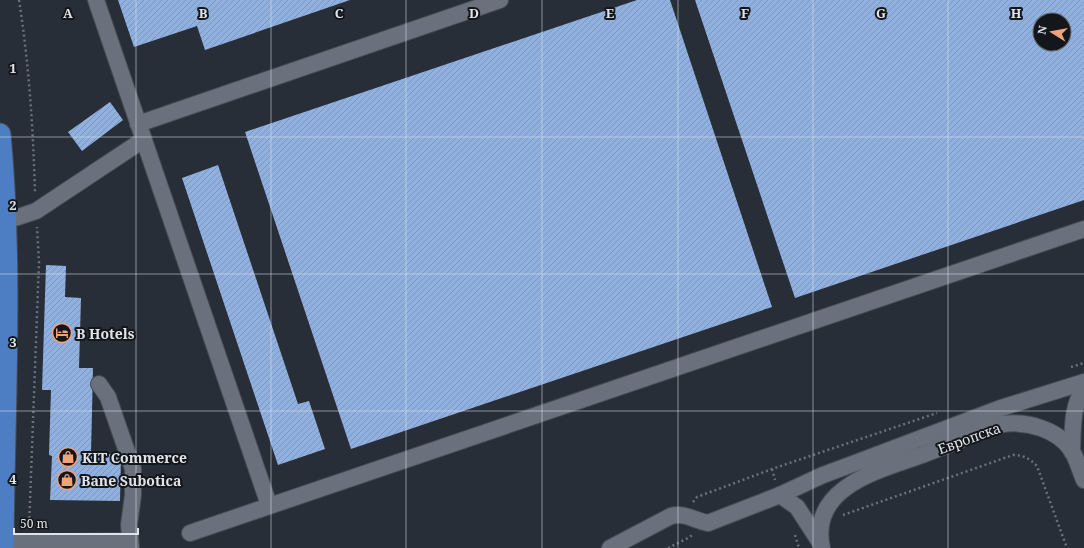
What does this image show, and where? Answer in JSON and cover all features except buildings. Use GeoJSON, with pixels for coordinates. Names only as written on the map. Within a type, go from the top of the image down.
{"type":"FeatureCollection","features":[{"type":"Feature","properties":{"kind":"main road"},"geometry":{"type":"LineString","coordinates":[[0,134],[5,219],[7,301],[7,383],[2,545]]}},
{"type":"Feature","properties":{"kind":"street"},"geometry":{"type":"LineString","coordinates":[[96,0],[269,505]]}},
{"type":"Feature","properties":{"kind":"street"},"geometry":{"type":"LineString","coordinates":[[5,219],[18,217],[36,211],[141,132],[500,0]]}},
{"type":"Feature","properties":{"kind":"street"},"geometry":{"type":"LineString","coordinates":[[190,532],[1084,229]]}},
{"type":"Feature","properties":{"kind":"street"},"geometry":{"type":"LineString","coordinates":[[610,548],[671,516],[683,514],[708,523],[858,462],[1001,408],[1084,382]]}},
{"type":"Feature","properties":{"kind":"street"},"geometry":{"type":"LineString","coordinates":[[2,545],[131,544],[129,525],[133,495],[133,469],[108,397],[99,384]]}},
{"type":"Feature","properties":{"kind":"street"},"geometry":{"type":"LineString","coordinates":[[1072,452],[1073,421],[1076,408],[1084,390]]}},
{"type":"Feature","properties":{"kind":"street"},"geometry":{"type":"LineString","coordinates":[[1001,408],[1002,424]]}},
{"type":"Feature","properties":{"kind":"street","name":"Европска"},"geometry":{"type":"LineString","coordinates":[[822,546],[821,527],[825,513],[833,500],[843,489],[861,478],[878,471],[1002,424],[1021,424],[1046,430],[1055,435],[1064,442],[1072,452],[1084,480]]}},
{"type":"Feature","properties":{"kind":"street"},"geometry":{"type":"LineString","coordinates":[[858,462],[861,478]]}},
{"type":"Feature","properties":{"kind":"street"},"geometry":{"type":"LineString","coordinates":[[780,495],[796,507],[822,546]]}},
{"type":"Feature","properties":{"kind":"path"},"geometry":{"type":"LineString","coordinates":[[19,0],[32,107],[39,262],[30,505]]}},
{"type":"Feature","properties":{"kind":"path"},"geometry":{"type":"LineString","coordinates":[[1065,370],[1084,363]]}},
{"type":"Feature","properties":{"kind":"path"},"geometry":{"type":"LineString","coordinates":[[840,519],[844,514],[1013,455],[1020,455],[1032,461],[1037,466],[1066,548]]}},
{"type":"Feature","properties":{"kind":"place","name":"B Hotels"},"geometry":{"type":"Point","coordinates":[62,333]}},
{"type":"Feature","properties":{"kind":"place","name":"KIT Commerce"},"geometry":{"type":"Point","coordinates":[68,457]}},
{"type":"Feature","properties":{"kind":"place","name":"Bane Subotica"},"geometry":{"type":"Point","coordinates":[67,480]}}]}
